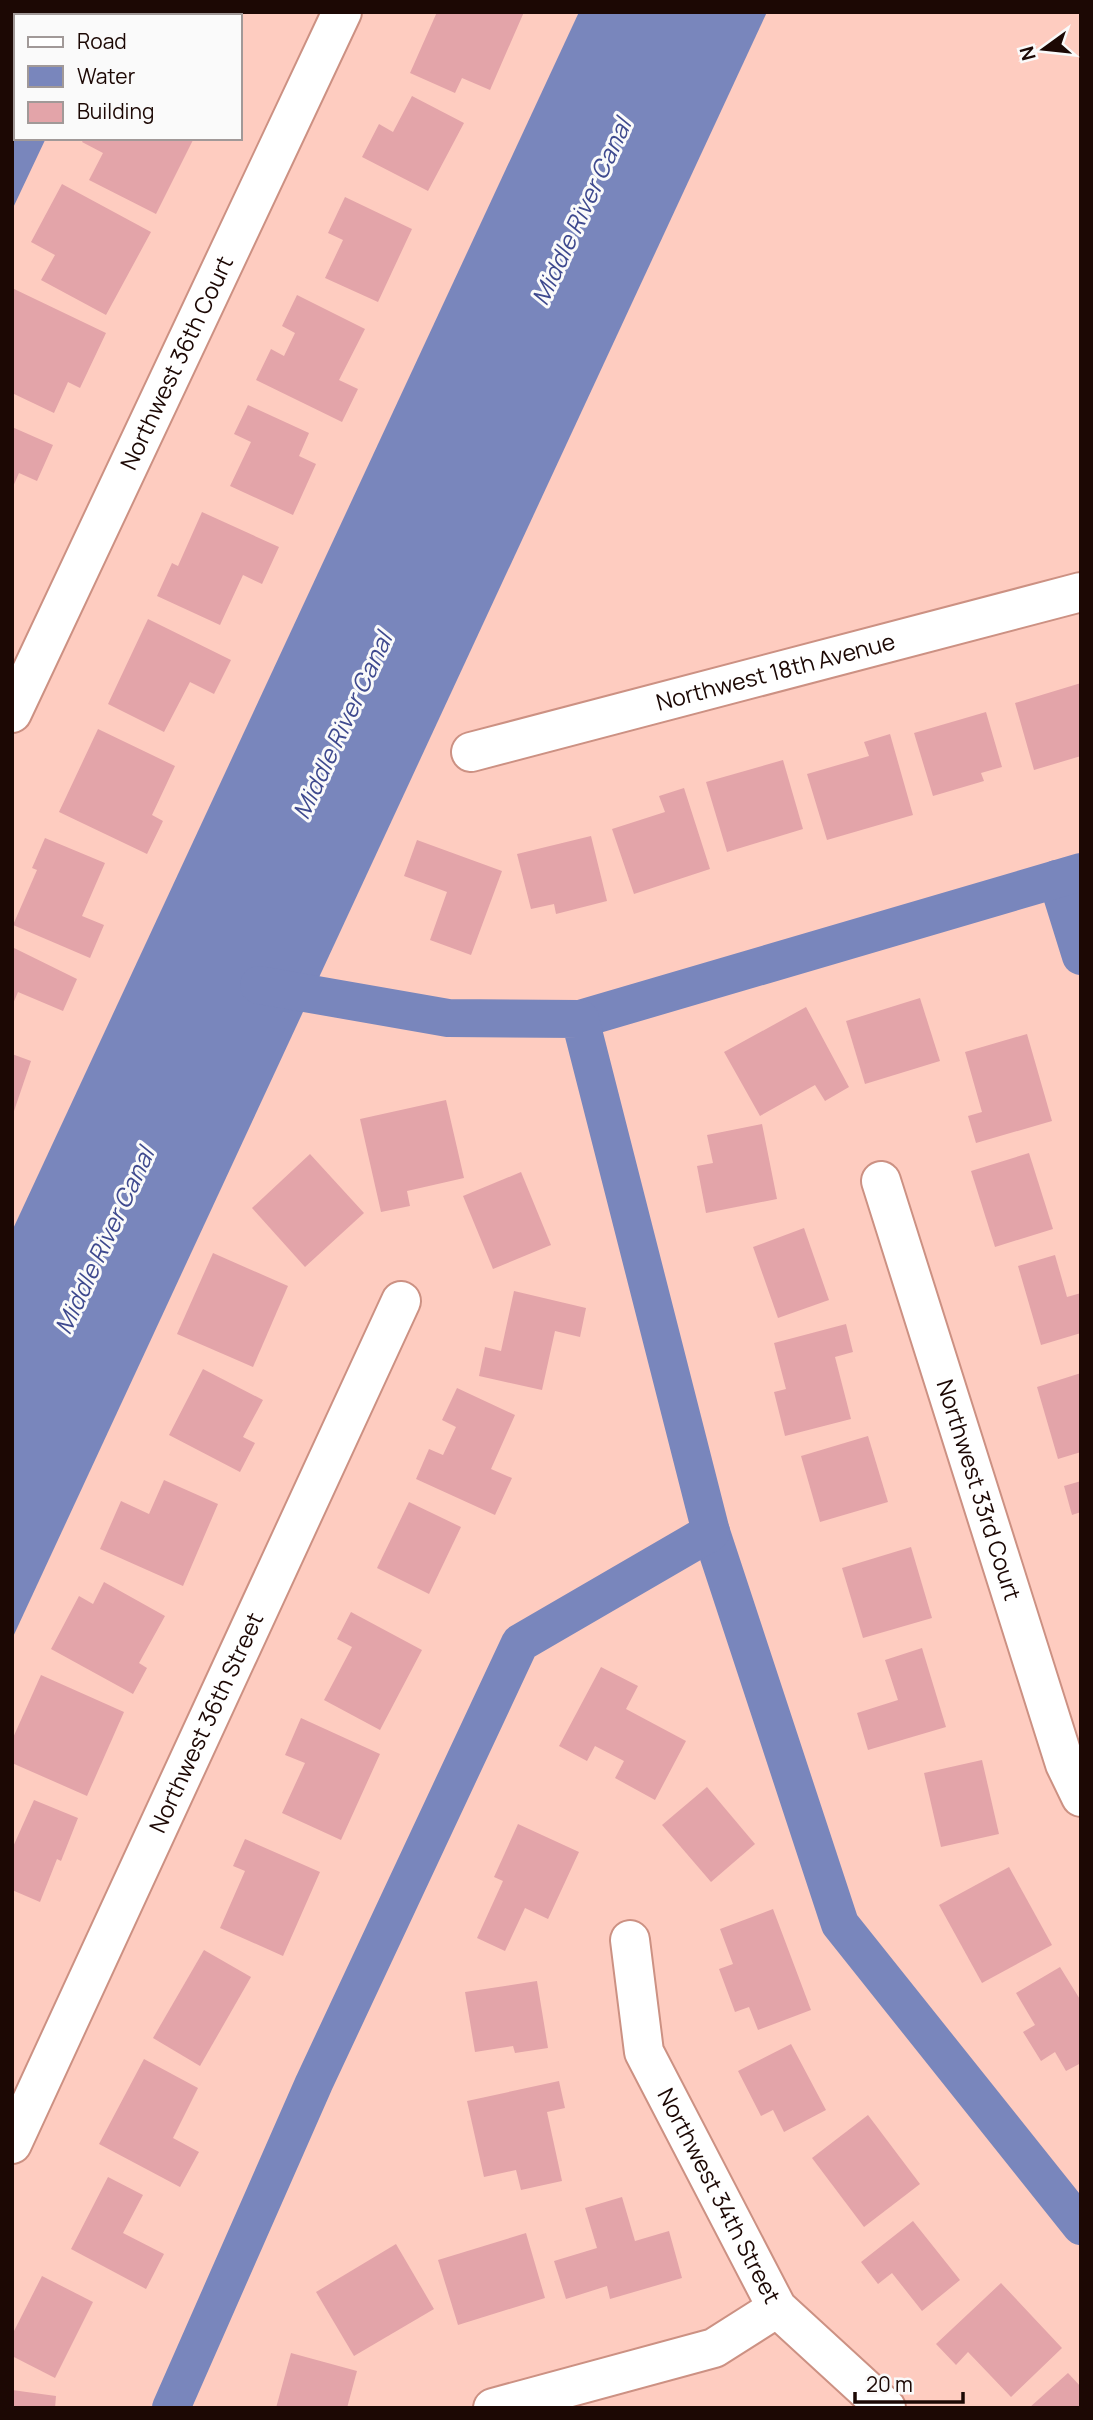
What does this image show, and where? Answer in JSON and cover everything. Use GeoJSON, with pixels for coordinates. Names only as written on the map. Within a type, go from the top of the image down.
{"type":"FeatureCollection","features":[{"type":"Feature","properties":{"kind":"street","name":"Northwest 36th Court"},"geometry":{"type":"LineString","coordinates":[[12,713],[342,12]]}},
{"type":"Feature","properties":{"kind":"street","name":"Northwest 18th Avenue"},"geometry":{"type":"LineString","coordinates":[[471,752],[1081,592]]}},
{"type":"Feature","properties":{"kind":"street","name":"Northwest 33rd Court"},"geometry":{"type":"LineString","coordinates":[[881,1181],[1065,1764],[1081,1797]]}},
{"type":"Feature","properties":{"kind":"street","name":"Northwest 36th Street"},"geometry":{"type":"LineString","coordinates":[[12,2144],[401,1301]]}},
{"type":"Feature","properties":{"kind":"street","name":"Northwest 34th Street"},"geometry":{"type":"LineString","coordinates":[[631,1940],[644,2052],[777,2308],[886,2408]]}},
{"type":"Feature","properties":{"kind":"street"},"geometry":{"type":"LineString","coordinates":[[493,2408],[714,2348],[777,2308]]}},
{"type":"Feature","properties":{"kind":"water"},"geometry":{"type":"Polygon","coordinates":[[[12,12],[105,12],[14,14],[14,140],[45,140],[12,210],[12,12]]]}},
{"type":"Feature","properties":{"kind":"water","name":"Middle River Canal"},"geometry":{"type":"Polygon","coordinates":[[[579,12],[767,12],[12,1639],[12,1231],[579,12]]]}},
{"type":"Feature","properties":{"kind":"building"},"geometry":{"type":"Polygon","coordinates":[[[213,12],[216,14],[140,14],[213,12]]]}},
{"type":"Feature","properties":{"kind":"building"},"geometry":{"type":"Polygon","coordinates":[[[437,12],[524,12],[490,90],[462,78],[455,93],[410,73],[437,12]]]}},
{"type":"Feature","properties":{"kind":"building"},"geometry":{"type":"Polygon","coordinates":[[[412,96],[464,123],[428,191],[362,157],[379,124],[393,132],[412,96]]]}},
{"type":"Feature","properties":{"kind":"building"},"geometry":{"type":"Polygon","coordinates":[[[193,140],[156,214],[89,180],[103,153],[82,142],[193,140]]]}},
{"type":"Feature","properties":{"kind":"building"},"geometry":{"type":"Polygon","coordinates":[[[62,184],[151,232],[106,315],[41,280],[55,255],[31,242],[62,184]]]}},
{"type":"Feature","properties":{"kind":"building"},"geometry":{"type":"Polygon","coordinates":[[[345,197],[412,229],[378,302],[325,278],[343,240],[328,233],[345,197]]]}},
{"type":"Feature","properties":{"kind":"building"},"geometry":{"type":"Polygon","coordinates":[[[12,288],[106,333],[80,388],[68,382],[54,413],[12,393],[12,288]]]}},
{"type":"Feature","properties":{"kind":"building"},"geometry":{"type":"Polygon","coordinates":[[[297,295],[365,329],[339,380],[358,389],[342,422],[256,380],[271,349],[284,356],[295,333],[282,326],[297,295]]]}},
{"type":"Feature","properties":{"kind":"building"},"geometry":{"type":"Polygon","coordinates":[[[248,405],[309,433],[299,456],[316,464],[293,515],[230,486],[251,442],[234,434],[248,405]]]}},
{"type":"Feature","properties":{"kind":"building"},"geometry":{"type":"Polygon","coordinates":[[[12,427],[53,445],[37,481],[19,473],[12,489],[12,427]]]}},
{"type":"Feature","properties":{"kind":"building"},"geometry":{"type":"Polygon","coordinates":[[[202,512],[279,547],[262,584],[243,575],[220,625],[157,596],[172,563],[178,566],[202,512]]]}},
{"type":"Feature","properties":{"kind":"building"},"geometry":{"type":"Polygon","coordinates":[[[148,619],[231,660],[214,694],[190,682],[164,732],[108,704],[148,619]]]}},
{"type":"Feature","properties":{"kind":"building"},"geometry":{"type":"Polygon","coordinates":[[[1081,683],[1081,756],[1034,770],[1015,703],[1081,683]]]}},
{"type":"Feature","properties":{"kind":"building"},"geometry":{"type":"Polygon","coordinates":[[[986,712],[1002,767],[981,773],[984,781],[933,796],[914,733],[986,712]]]}},
{"type":"Feature","properties":{"kind":"building"},"geometry":{"type":"Polygon","coordinates":[[[98,729],[175,766],[152,815],[163,821],[147,854],[59,812],[98,729]]]}},
{"type":"Feature","properties":{"kind":"building"},"geometry":{"type":"Polygon","coordinates":[[[890,734],[913,815],[827,840],[807,774],[869,756],[864,742],[890,734]]]}},
{"type":"Feature","properties":{"kind":"building"},"geometry":{"type":"Polygon","coordinates":[[[783,760],[803,829],[727,852],[706,782],[783,760]]]}},
{"type":"Feature","properties":{"kind":"building"},"geometry":{"type":"Polygon","coordinates":[[[684,788],[710,869],[634,894],[612,829],[665,812],[659,796],[684,788]]]}},
{"type":"Feature","properties":{"kind":"building"},"geometry":{"type":"Polygon","coordinates":[[[591,836],[607,901],[556,914],[554,904],[531,909],[517,854],[591,836]]]}},
{"type":"Feature","properties":{"kind":"building"},"geometry":{"type":"Polygon","coordinates":[[[45,838],[105,863],[82,916],[104,925],[90,958],[13,925],[37,870],[32,868],[45,838]]]}},
{"type":"Feature","properties":{"kind":"building"},"geometry":{"type":"Polygon","coordinates":[[[417,840],[502,871],[471,955],[430,940],[447,892],[404,876],[417,840]]]}},
{"type":"Feature","properties":{"kind":"building"},"geometry":{"type":"Polygon","coordinates":[[[12,947],[77,979],[63,1011],[18,992],[12,1006],[12,947]]]}},
{"type":"Feature","properties":{"kind":"building"},"geometry":{"type":"Polygon","coordinates":[[[920,998],[940,1061],[865,1084],[846,1021],[920,998]]]}},
{"type":"Feature","properties":{"kind":"building"},"geometry":{"type":"Polygon","coordinates":[[[806,1007],[849,1087],[825,1101],[815,1085],[760,1116],[724,1052],[806,1007]]]}},
{"type":"Feature","properties":{"kind":"building"},"geometry":{"type":"Polygon","coordinates":[[[1027,1034],[1052,1121],[976,1143],[968,1116],[982,1112],[965,1052],[1027,1034]]]}},
{"type":"Feature","properties":{"kind":"building"},"geometry":{"type":"Polygon","coordinates":[[[12,1054],[31,1061],[13,1114],[12,1113],[12,1054]]]}},
{"type":"Feature","properties":{"kind":"building"},"geometry":{"type":"Polygon","coordinates":[[[446,1100],[464,1178],[407,1191],[410,1206],[381,1212],[360,1119],[446,1100]]]}},
{"type":"Feature","properties":{"kind":"building"},"geometry":{"type":"Polygon","coordinates":[[[762,1124],[777,1199],[706,1213],[697,1166],[713,1163],[707,1135],[762,1124]]]}},
{"type":"Feature","properties":{"kind":"building"},"geometry":{"type":"Polygon","coordinates":[[[1029,1153],[1053,1229],[995,1247],[971,1171],[1029,1153]]]}},
{"type":"Feature","properties":{"kind":"building"},"geometry":{"type":"Polygon","coordinates":[[[310,1154],[364,1213],[305,1267],[252,1208],[310,1154]]]}},
{"type":"Feature","properties":{"kind":"building"},"geometry":{"type":"Polygon","coordinates":[[[521,1172],[551,1245],[493,1269],[463,1196],[521,1172]]]}},
{"type":"Feature","properties":{"kind":"building"},"geometry":{"type":"Polygon","coordinates":[[[804,1228],[829,1300],[778,1318],[753,1247],[804,1228]]]}},
{"type":"Feature","properties":{"kind":"building"},"geometry":{"type":"Polygon","coordinates":[[[213,1253],[288,1286],[253,1367],[177,1334],[213,1253]]]}},
{"type":"Feature","properties":{"kind":"building"},"geometry":{"type":"Polygon","coordinates":[[[1055,1255],[1067,1297],[1081,1293],[1081,1333],[1041,1345],[1018,1266],[1055,1255]]]}},
{"type":"Feature","properties":{"kind":"building"},"geometry":{"type":"Polygon","coordinates":[[[514,1291],[586,1308],[580,1337],[555,1331],[542,1390],[479,1376],[485,1347],[501,1351],[514,1291]]]}},
{"type":"Feature","properties":{"kind":"building"},"geometry":{"type":"Polygon","coordinates":[[[846,1324],[853,1352],[835,1357],[851,1419],[785,1436],[774,1392],[786,1389],[774,1343],[846,1324]]]}},
{"type":"Feature","properties":{"kind":"building"},"geometry":{"type":"Polygon","coordinates":[[[203,1369],[263,1400],[243,1437],[255,1443],[240,1472],[169,1435],[203,1369]]]}},
{"type":"Feature","properties":{"kind":"building"},"geometry":{"type":"Polygon","coordinates":[[[1081,1373],[1081,1452],[1058,1459],[1037,1387],[1081,1373]]]}},
{"type":"Feature","properties":{"kind":"building"},"geometry":{"type":"Polygon","coordinates":[[[457,1388],[515,1415],[491,1469],[512,1478],[495,1515],[416,1479],[429,1449],[443,1455],[456,1427],[442,1420],[457,1388]]]}},
{"type":"Feature","properties":{"kind":"building"},"geometry":{"type":"Polygon","coordinates":[[[868,1436],[888,1502],[820,1522],[801,1456],[868,1436]]]}},
{"type":"Feature","properties":{"kind":"building"},"geometry":{"type":"Polygon","coordinates":[[[164,1480],[218,1504],[183,1586],[100,1549],[121,1501],[149,1514],[164,1480]]]}},
{"type":"Feature","properties":{"kind":"building"},"geometry":{"type":"Polygon","coordinates":[[[1081,1481],[1081,1512],[1072,1515],[1064,1486],[1081,1481]]]}},
{"type":"Feature","properties":{"kind":"building"},"geometry":{"type":"Polygon","coordinates":[[[409,1502],[461,1527],[429,1594],[377,1568],[409,1502]]]}},
{"type":"Feature","properties":{"kind":"building"},"geometry":{"type":"Polygon","coordinates":[[[911,1547],[932,1618],[863,1638],[842,1568],[911,1547]]]}},
{"type":"Feature","properties":{"kind":"building"},"geometry":{"type":"Polygon","coordinates":[[[104,1582],[165,1616],[139,1663],[147,1668],[133,1694],[51,1649],[79,1596],[93,1604],[104,1582]]]}},
{"type":"Feature","properties":{"kind":"building"},"geometry":{"type":"Polygon","coordinates":[[[351,1612],[422,1650],[380,1730],[324,1700],[352,1647],[337,1639],[351,1612]]]}},
{"type":"Feature","properties":{"kind":"building"},"geometry":{"type":"Polygon","coordinates":[[[922,1648],[946,1727],[868,1750],[857,1713],[898,1700],[885,1660],[922,1648]]]}},
{"type":"Feature","properties":{"kind":"building"},"geometry":{"type":"Polygon","coordinates":[[[601,1667],[638,1686],[626,1709],[686,1741],[655,1800],[615,1778],[624,1761],[595,1746],[587,1761],[559,1746],[601,1667]]]}},
{"type":"Feature","properties":{"kind":"building"},"geometry":{"type":"Polygon","coordinates":[[[41,1675],[124,1712],[87,1796],[12,1763],[12,1740],[41,1675]]]}},
{"type":"Feature","properties":{"kind":"building"},"geometry":{"type":"Polygon","coordinates":[[[301,1718],[380,1754],[341,1840],[282,1813],[305,1763],[285,1755],[301,1718]]]}},
{"type":"Feature","properties":{"kind":"building"},"geometry":{"type":"Polygon","coordinates":[[[982,1760],[999,1834],[941,1847],[924,1773],[982,1760]]]}},
{"type":"Feature","properties":{"kind":"building"},"geometry":{"type":"Polygon","coordinates":[[[707,1787],[755,1844],[711,1882],[662,1825],[707,1787]]]}},
{"type":"Feature","properties":{"kind":"building"},"geometry":{"type":"Polygon","coordinates":[[[34,1800],[78,1818],[61,1861],[57,1859],[40,1902],[12,1890],[12,1849],[34,1800]]]}},
{"type":"Feature","properties":{"kind":"building"},"geometry":{"type":"Polygon","coordinates":[[[518,1824],[579,1852],[548,1919],[525,1908],[505,1951],[477,1938],[503,1881],[494,1877],[518,1824]]]}},
{"type":"Feature","properties":{"kind":"building"},"geometry":{"type":"Polygon","coordinates":[[[245,1839],[320,1872],[283,1956],[220,1928],[245,1871],[233,1866],[245,1839]]]}},
{"type":"Feature","properties":{"kind":"building"},"geometry":{"type":"Polygon","coordinates":[[[1009,1867],[1052,1945],[982,1983],[939,1905],[1009,1867]]]}},
{"type":"Feature","properties":{"kind":"building"},"geometry":{"type":"Polygon","coordinates":[[[773,1909],[811,2010],[758,2030],[749,2007],[735,2012],[719,1969],[733,1964],[720,1929],[773,1909]]]}},
{"type":"Feature","properties":{"kind":"building"},"geometry":{"type":"Polygon","coordinates":[[[204,1950],[251,1977],[200,2066],[153,2038],[204,1950]]]}},
{"type":"Feature","properties":{"kind":"building"},"geometry":{"type":"Polygon","coordinates":[[[1060,1967],[1081,2001],[1081,2063],[1066,2071],[1055,2052],[1041,2061],[1023,2032],[1035,2025],[1016,1993],[1060,1967]]]}},
{"type":"Feature","properties":{"kind":"building"},"geometry":{"type":"Polygon","coordinates":[[[537,1981],[548,2048],[515,2053],[513,2046],[475,2052],[465,1992],[537,1981]]]}},
{"type":"Feature","properties":{"kind":"building"},"geometry":{"type":"Polygon","coordinates":[[[791,2044],[826,2110],[784,2132],[773,2110],[761,2116],[738,2071],[791,2044]]]}},
{"type":"Feature","properties":{"kind":"building"},"geometry":{"type":"Polygon","coordinates":[[[144,2059],[198,2088],[173,2138],[199,2152],[180,2187],[99,2144],[144,2059]]]}},
{"type":"Feature","properties":{"kind":"building"},"geometry":{"type":"Polygon","coordinates":[[[559,2081],[565,2108],[547,2112],[562,2181],[521,2190],[516,2170],[484,2177],[467,2101],[559,2081]]]}},
{"type":"Feature","properties":{"kind":"building"},"geometry":{"type":"Polygon","coordinates":[[[868,2115],[920,2184],[864,2227],[812,2158],[868,2115]]]}},
{"type":"Feature","properties":{"kind":"building"},"geometry":{"type":"Polygon","coordinates":[[[108,2177],[143,2195],[123,2233],[164,2254],[146,2289],[71,2249],[108,2177]]]}},
{"type":"Feature","properties":{"kind":"building"},"geometry":{"type":"Polygon","coordinates":[[[622,2197],[635,2241],[669,2231],[682,2278],[610,2299],[607,2286],[566,2299],[554,2261],[597,2248],[585,2208],[622,2197]]]}},
{"type":"Feature","properties":{"kind":"building"},"geometry":{"type":"Polygon","coordinates":[[[913,2221],[960,2280],[922,2311],[892,2273],[878,2284],[861,2262],[913,2221]]]}},
{"type":"Feature","properties":{"kind":"building"},"geometry":{"type":"Polygon","coordinates":[[[526,2233],[545,2298],[458,2325],[438,2260],[526,2233]]]}},
{"type":"Feature","properties":{"kind":"building"},"geometry":{"type":"Polygon","coordinates":[[[396,2244],[434,2309],[354,2356],[316,2292],[396,2244]]]}},
{"type":"Feature","properties":{"kind":"building"},"geometry":{"type":"Polygon","coordinates":[[[42,2276],[93,2302],[55,2378],[12,2356],[12,2335],[42,2276]]]}},
{"type":"Feature","properties":{"kind":"building"},"geometry":{"type":"Polygon","coordinates":[[[1001,2283],[1062,2348],[1011,2397],[968,2352],[956,2365],[936,2344],[1001,2283]]]}},
{"type":"Feature","properties":{"kind":"building"},"geometry":{"type":"Polygon","coordinates":[[[291,2353],[357,2371],[347,2408],[276,2408],[291,2353]]]}},
{"type":"Feature","properties":{"kind":"building"},"geometry":{"type":"Polygon","coordinates":[[[1068,2373],[1081,2387],[1081,2408],[1029,2408],[1068,2373]]]}},
{"type":"Feature","properties":{"kind":"building"},"geometry":{"type":"Polygon","coordinates":[[[12,2390],[56,2396],[55,2408],[12,2408],[12,2390]]]}},
{"type":"Feature","properties":{"kind":"waterway"},"geometry":{"type":"LineString","coordinates":[[580,1019],[1081,872]]}},
{"type":"Feature","properties":{"kind":"waterway"},"geometry":{"type":"LineString","coordinates":[[1057,879],[1081,956]]}},
{"type":"Feature","properties":{"kind":"waterway"},"geometry":{"type":"LineString","coordinates":[[171,2408],[314,2083],[520,1643],[711,1532],[580,1019],[448,1018],[259,985]]}},
{"type":"Feature","properties":{"kind":"waterway"},"geometry":{"type":"LineString","coordinates":[[711,1532],[840,1924],[1081,2226]]}}]}
